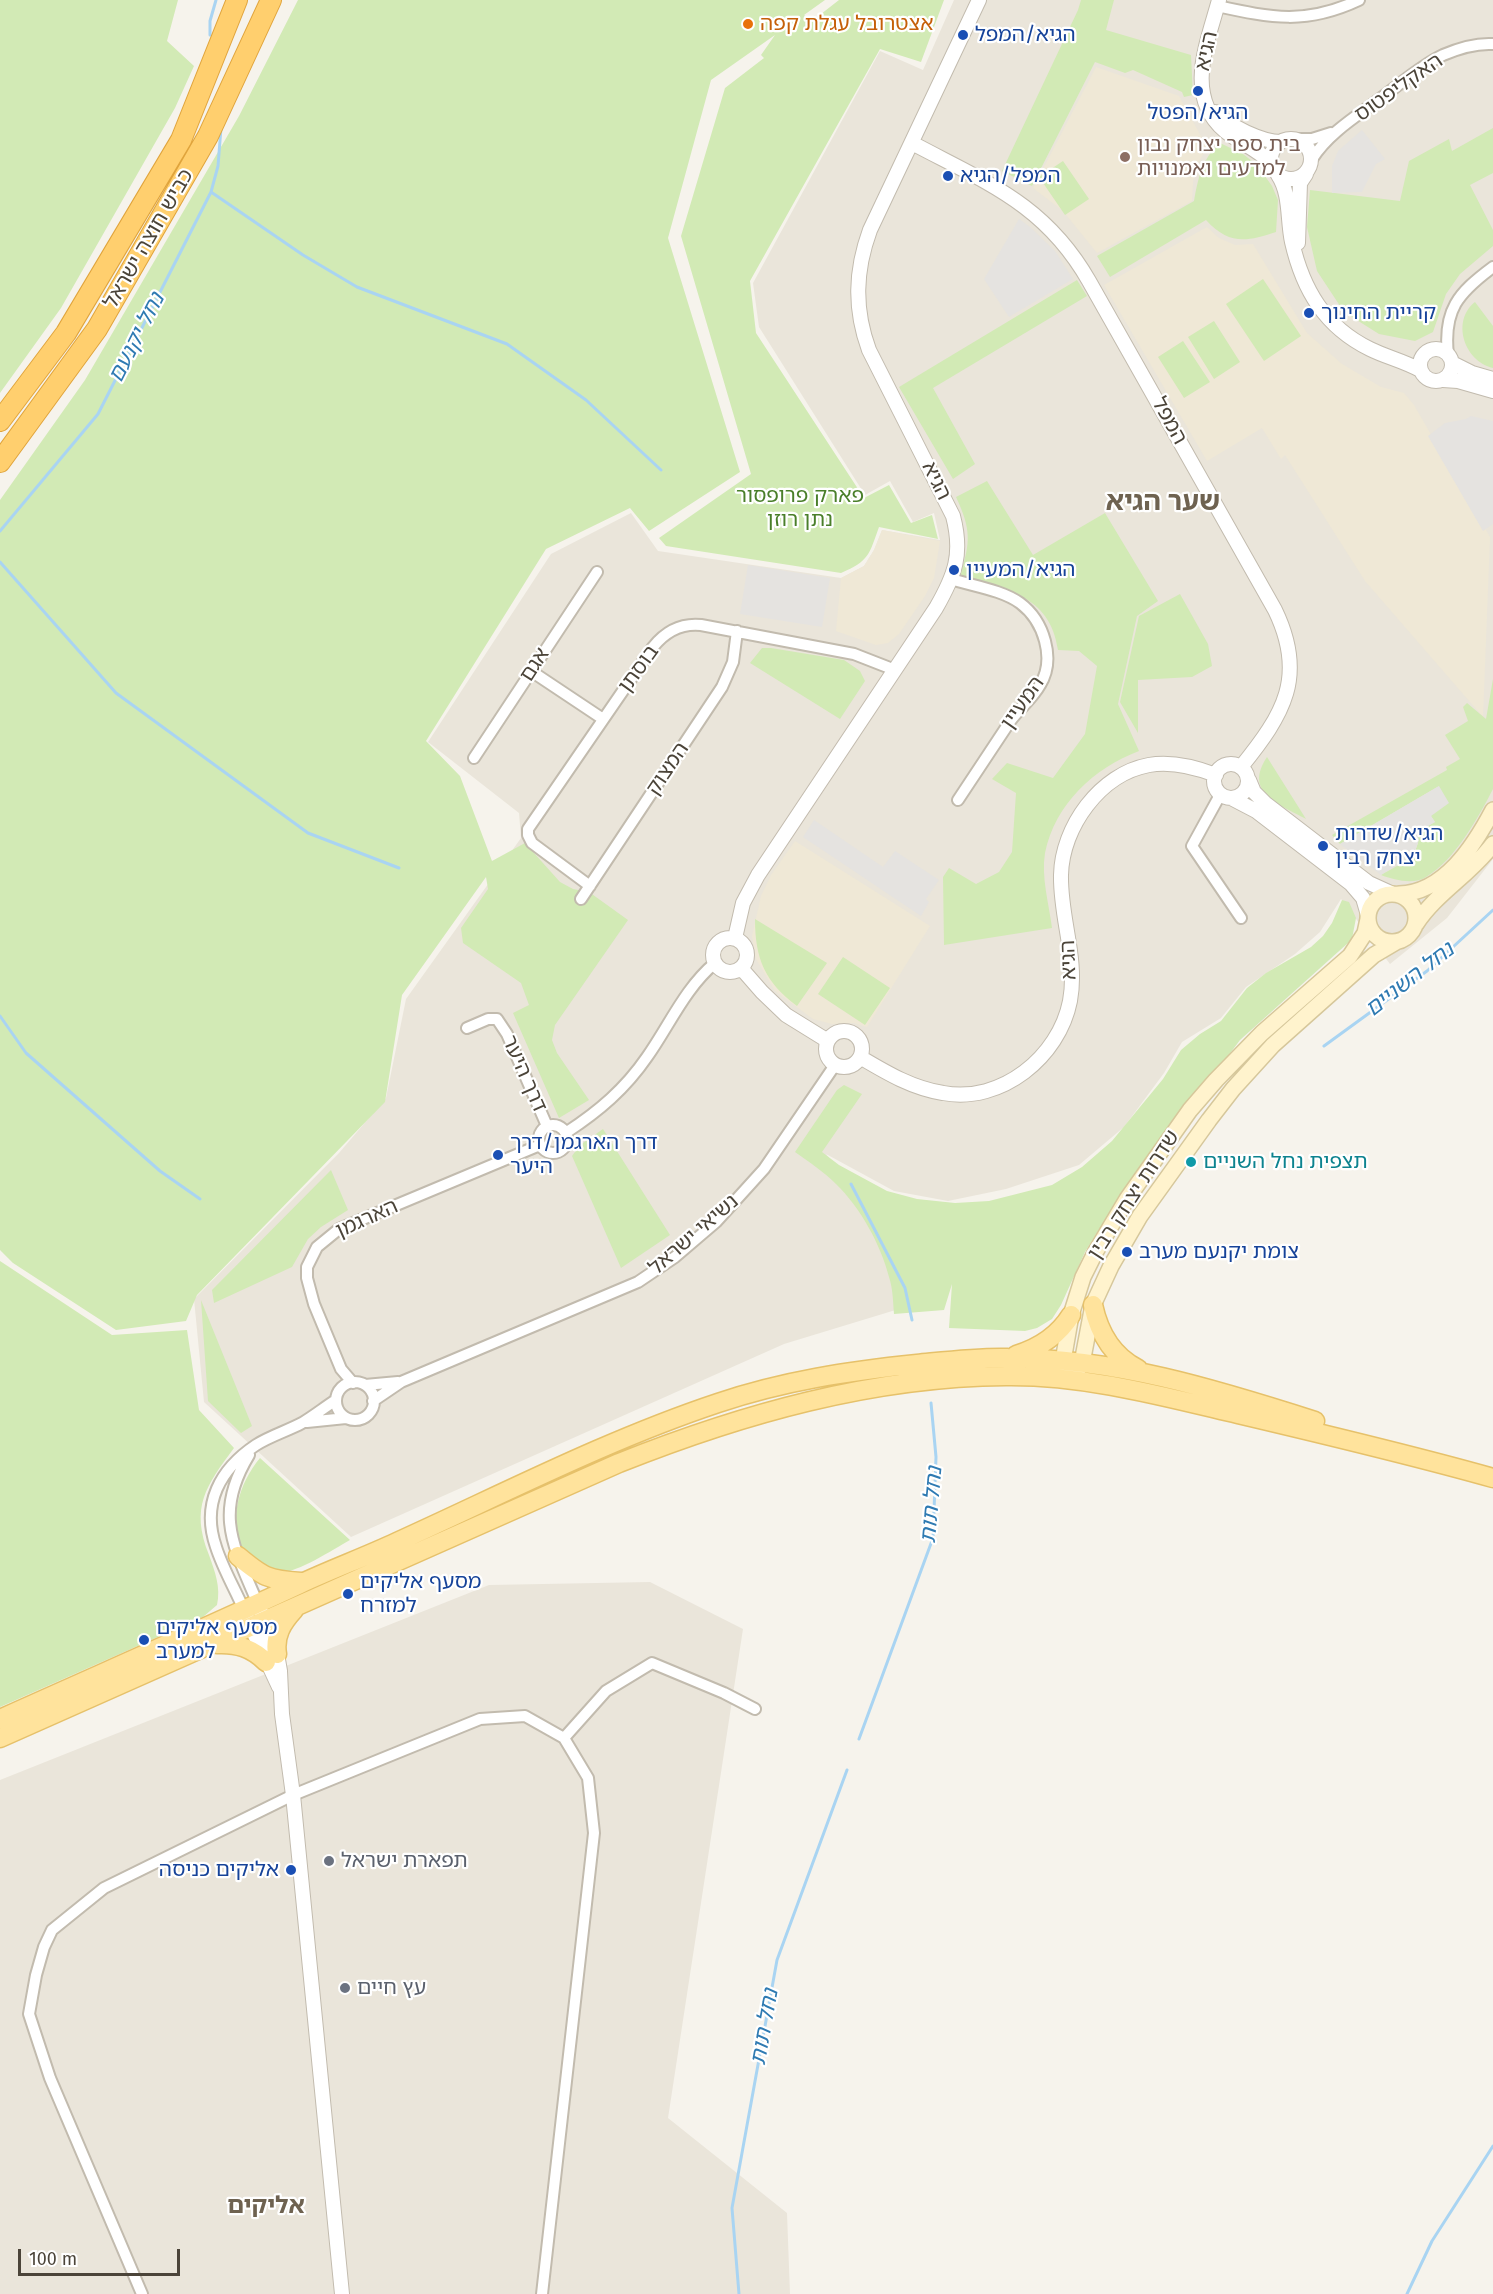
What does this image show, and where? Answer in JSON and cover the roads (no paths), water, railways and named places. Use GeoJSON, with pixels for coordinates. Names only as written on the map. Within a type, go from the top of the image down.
{"type":"FeatureCollection","features":[{"type":"Feature","properties":{"kind":"highway","name":"כביש חוצה ישראל"},"geometry":{"type":"LineString","coordinates":[[0,421],[66,333],[181,140],[237,0]]}},
{"type":"Feature","properties":{"kind":"highway","name":"כביש חוצה ישראל"},"geometry":{"type":"LineString","coordinates":[[0,462],[97,329],[208,136],[271,0]]}},
{"type":"Feature","properties":{"kind":"main road"},"geometry":{"type":"LineString","coordinates":[[1493,810],[1461,860],[1444,876],[1427,889],[1414,894],[1379,897],[1373,903],[1368,917],[1373,933],[1380,939],[1396,942],[1406,938],[1430,906],[1465,875],[1493,844]]}},
{"type":"Feature","properties":{"kind":"main road"},"geometry":{"type":"LineString","coordinates":[[1395,894],[1413,904],[1416,924]]}},
{"type":"Feature","properties":{"kind":"main road","name":"שדרות יצחק רבין"},"geometry":{"type":"LineString","coordinates":[[1063,1361],[1071,1315],[1083,1277],[1114,1219],[1190,1110],[1262,1033],[1350,956],[1365,933],[1368,917]]}},
{"type":"Feature","properties":{"kind":"main road","name":"שדרות יצחק רבין"},"geometry":{"type":"LineString","coordinates":[[1070,1380],[1082,1363],[1094,1305],[1111,1266],[1127,1236],[1174,1168],[1254,1064],[1374,955],[1396,942]]}},
{"type":"Feature","properties":{"kind":"main road"},"geometry":{"type":"LineString","coordinates":[[1094,1305],[1100,1331],[1115,1352],[1148,1374]]}},
{"type":"Feature","properties":{"kind":"main road"},"geometry":{"type":"LineString","coordinates":[[1008,1358],[1043,1343],[1064,1326],[1071,1315]]}},
{"type":"Feature","properties":{"kind":"main road"},"geometry":{"type":"LineString","coordinates":[[0,1719],[303,1582],[383,1549],[584,1455],[718,1402],[781,1384],[853,1370],[951,1360],[1008,1358],[1082,1363],[1148,1374],[1217,1390],[1493,1478]]}},
{"type":"Feature","properties":{"kind":"main road"},"geometry":{"type":"LineString","coordinates":[[1063,1361],[1070,1380]]}},
{"type":"Feature","properties":{"kind":"main road"},"geometry":{"type":"LineString","coordinates":[[0,1738],[619,1463],[676,1440],[738,1420],[848,1392],[1007,1376],[1070,1380],[1132,1389],[1451,1466]]}},
{"type":"Feature","properties":{"kind":"main road"},"geometry":{"type":"LineString","coordinates":[[238,1556],[266,1578],[276,1581],[303,1582]]}},
{"type":"Feature","properties":{"kind":"main road"},"geometry":{"type":"LineString","coordinates":[[215,1644],[238,1645],[272,1658],[278,1631],[297,1607]]}},
{"type":"Feature","properties":{"kind":"street","name":"הגיא"},"geometry":{"type":"LineString","coordinates":[[735,938],[743,903],[758,875],[936,608],[951,579],[958,552],[957,533],[952,516],[869,350],[861,323],[857,296],[859,269],[865,243],[979,0]]}},
{"type":"Feature","properties":{"kind":"street"},"geometry":{"type":"LineString","coordinates":[[1218,3],[1273,17],[1303,18],[1337,10],[1359,0]]}},
{"type":"Feature","properties":{"kind":"street","name":"הגיא"},"geometry":{"type":"LineString","coordinates":[[1218,3],[1202,64],[1200,84],[1208,112],[1227,133],[1261,153],[1275,169]]}},
{"type":"Feature","properties":{"kind":"street","name":"האקליפטוס"},"geometry":{"type":"LineString","coordinates":[[1312,159],[1326,141],[1345,125],[1421,68],[1441,56],[1462,48],[1493,44]]}},
{"type":"Feature","properties":{"kind":"street","name":"הגיא"},"geometry":{"type":"LineString","coordinates":[[1205,103],[1219,116],[1269,142],[1288,141]]}},
{"type":"Feature","properties":{"kind":"street","name":"האקליפטוס"},"geometry":{"type":"LineString","coordinates":[[1288,141],[1328,135],[1345,125]]}},
{"type":"Feature","properties":{"kind":"street"},"geometry":{"type":"LineString","coordinates":[[1296,257],[1300,183],[1312,159],[1309,148],[1300,141],[1288,141],[1273,151],[1275,169],[1286,191],[1291,240],[1300,271],[1323,313],[1337,329],[1354,340],[1420,370]]}},
{"type":"Feature","properties":{"kind":"street","name":"המפל"},"geometry":{"type":"LineString","coordinates":[[912,143],[1011,196],[1034,212],[1063,241],[1089,281],[1275,610],[1290,647],[1290,681],[1286,697],[1271,726],[1240,767]]}},
{"type":"Feature","properties":{"kind":"street"},"geometry":{"type":"LineString","coordinates":[[1275,169],[1289,180],[1306,174]]}},
{"type":"Feature","properties":{"kind":"street"},"geometry":{"type":"LineString","coordinates":[[1443,380],[1450,373],[1447,330],[1452,308],[1462,292],[1493,267]]}},
{"type":"Feature","properties":{"kind":"street"},"geometry":{"type":"LineString","coordinates":[[1493,379],[1472,373],[1439,349],[1425,354],[1420,361],[1420,370],[1432,381],[1458,381],[1493,391]]}},
{"type":"Feature","properties":{"kind":"street"},"geometry":{"type":"LineString","coordinates":[[1381,353],[1425,354]]}},
{"type":"Feature","properties":{"kind":"street","name":"אגם"},"geometry":{"type":"LineString","coordinates":[[474,758],[597,572]]}},
{"type":"Feature","properties":{"kind":"street","name":"המעיין"},"geometry":{"type":"LineString","coordinates":[[951,579],[1010,598],[1021,604],[1032,615],[1040,629],[1048,659],[1041,684],[1016,713],[958,800]]}},
{"type":"Feature","properties":{"kind":"street","name":"בוסתן"},"geometry":{"type":"LineString","coordinates":[[590,885],[532,843],[528,832],[531,823],[658,642],[673,629],[695,624],[737,631],[854,654],[895,670]]}},
{"type":"Feature","properties":{"kind":"street","name":"המצוק"},"geometry":{"type":"LineString","coordinates":[[581,899],[722,687],[733,662],[737,631]]}},
{"type":"Feature","properties":{"kind":"street"},"geometry":{"type":"LineString","coordinates":[[531,671],[603,719]]}},
{"type":"Feature","properties":{"kind":"street"},"geometry":{"type":"LineString","coordinates":[[1368,917],[1363,898],[1351,884],[1256,811],[1226,797],[1215,785],[1216,775],[1225,765],[1233,764],[1240,767],[1246,772],[1254,792],[1265,803],[1368,883],[1395,894]]}},
{"type":"Feature","properties":{"kind":"street","name":"הגיא"},"geometry":{"type":"LineString","coordinates":[[860,1057],[891,1076],[918,1088],[946,1094],[973,1094],[1000,1087],[1023,1074],[1044,1055],[1059,1031],[1069,1002],[1073,968],[1061,877],[1066,846],[1079,818],[1102,790],[1115,780],[1139,768],[1150,765],[1173,765],[1216,775]]}},
{"type":"Feature","properties":{"kind":"street"},"geometry":{"type":"LineString","coordinates":[[1241,918],[1192,846],[1226,797],[1244,793],[1249,780]]}},
{"type":"Feature","properties":{"kind":"street"},"geometry":{"type":"LineString","coordinates":[[735,938],[744,944],[747,959],[737,971],[727,972],[715,963],[713,952],[715,946],[723,939],[735,938]]}},
{"type":"Feature","properties":{"kind":"street"},"geometry":{"type":"LineString","coordinates":[[567,1132],[596,1114],[628,1083],[692,988],[715,963]]}},
{"type":"Feature","properties":{"kind":"street"},"geometry":{"type":"LineString","coordinates":[[741,968],[786,1015],[828,1041]]}},
{"type":"Feature","properties":{"kind":"street","name":"דרך היער"},"geometry":{"type":"LineString","coordinates":[[467,1028],[488,1019],[497,1019],[507,1034],[547,1126]]}},
{"type":"Feature","properties":{"kind":"street"},"geometry":{"type":"LineString","coordinates":[[837,1032],[849,1032],[859,1039],[862,1051],[860,1057],[852,1065],[841,1067],[836,1065],[831,1062],[826,1052],[828,1041],[837,1032]]}},
{"type":"Feature","properties":{"kind":"street","name":"נשיאי ישראל"},"geometry":{"type":"LineString","coordinates":[[303,1422],[346,1418],[352,1420],[364,1417],[372,1407],[373,1401],[401,1382],[638,1282],[675,1257],[716,1222],[764,1169],[836,1065]]}},
{"type":"Feature","properties":{"kind":"street"},"geometry":{"type":"LineString","coordinates":[[547,1126],[560,1126],[567,1132],[568,1141],[560,1152],[546,1151],[540,1145],[540,1132],[547,1126]]}},
{"type":"Feature","properties":{"kind":"street","name":"הארגמן"},"geometry":{"type":"LineString","coordinates":[[338,1395],[341,1369],[309,1288],[308,1267],[317,1247],[339,1229],[540,1145]]}},
{"type":"Feature","properties":{"kind":"street","name":"הארגמן"},"geometry":{"type":"LineString","coordinates":[[341,1369],[359,1384]]}},
{"type":"Feature","properties":{"kind":"street","name":"נשיאי ישראל"},"geometry":{"type":"LineString","coordinates":[[251,1607],[215,1547],[210,1524],[210,1511],[217,1485],[225,1473],[235,1461],[253,1448],[303,1422],[338,1395],[359,1384],[401,1382]]}},
{"type":"Feature","properties":{"kind":"street"},"geometry":{"type":"LineString","coordinates":[[359,1384],[372,1394],[373,1401]]}},
{"type":"Feature","properties":{"kind":"street"},"geometry":{"type":"LineString","coordinates":[[338,1395],[338,1410],[346,1418]]}},
{"type":"Feature","properties":{"kind":"street"},"geometry":{"type":"LineString","coordinates":[[253,1448],[237,1478],[229,1508],[229,1525],[251,1607],[272,1658],[280,1689],[293,1795],[342,2294]]}},
{"type":"Feature","properties":{"kind":"street"},"geometry":{"type":"LineString","coordinates":[[564,1738],[606,1691],[652,1663],[724,1692],[755,1709]]}},
{"type":"Feature","properties":{"kind":"street"},"geometry":{"type":"LineString","coordinates":[[142,2294],[50,2078],[29,2014],[36,1975],[44,1947],[52,1930],[104,1888],[293,1795],[480,1719],[525,1716],[564,1738],[588,1778],[594,1833],[542,2294]]}},
{"type":"Feature","properties":{"kind":"waterway","name":"נחל יקנעם"},"geometry":{"type":"LineString","coordinates":[[210,35],[210,21],[216,0]]}},
{"type":"Feature","properties":{"kind":"waterway","name":"נחל יקנעם"},"geometry":{"type":"LineString","coordinates":[[0,531],[98,414],[211,192],[218,166],[221,128]]}},
{"type":"Feature","properties":{"kind":"waterway"},"geometry":{"type":"LineString","coordinates":[[211,192],[303,255],[357,287],[507,344],[586,400],[661,470]]}},
{"type":"Feature","properties":{"kind":"waterway"},"geometry":{"type":"LineString","coordinates":[[0,562],[116,693],[308,833],[399,868]]}},
{"type":"Feature","properties":{"kind":"waterway","name":"נחל השניים"},"geometry":{"type":"LineString","coordinates":[[1324,1046],[1427,971],[1493,910]]}},
{"type":"Feature","properties":{"kind":"waterway"},"geometry":{"type":"LineString","coordinates":[[0,1016],[26,1053],[160,1171],[200,1199]]}},
{"type":"Feature","properties":{"kind":"waterway","name":"נחל תות"},"geometry":{"type":"LineString","coordinates":[[851,1184],[905,1288],[912,1320]]}},
{"type":"Feature","properties":{"kind":"waterway","name":"נחל תות"},"geometry":{"type":"LineString","coordinates":[[859,1739],[933,1538],[936,1457],[931,1403]]}},
{"type":"Feature","properties":{"kind":"waterway","name":"נחל תות"},"geometry":{"type":"LineString","coordinates":[[739,2294],[732,2208],[777,1960],[847,1770]]}},
{"type":"Feature","properties":{"kind":"waterway"},"geometry":{"type":"LineString","coordinates":[[1407,2294],[1432,2241],[1493,2146]]}},
{"type":"Feature","properties":{"kind":"place","name":"אצטרובל עגלת קפה"},"geometry":{"type":"Point","coordinates":[748,24]}},
{"type":"Feature","properties":{"kind":"place","name":"הגיא/המפל"},"geometry":{"type":"Point","coordinates":[963,35]}},
{"type":"Feature","properties":{"kind":"place","name":"הגיא/הפטל"},"geometry":{"type":"Point","coordinates":[1198,91]}},
{"type":"Feature","properties":{"kind":"place","name":"בית ספר יצחק נבון למדעים ואמנויות"},"geometry":{"type":"Point","coordinates":[1125,157]}},
{"type":"Feature","properties":{"kind":"place","name":"המפל/הגיא"},"geometry":{"type":"Point","coordinates":[948,176]}},
{"type":"Feature","properties":{"kind":"place","name":"קריית החינוך"},"geometry":{"type":"Point","coordinates":[1309,313]}},
{"type":"Feature","properties":{"kind":"place","name":"הגיא/המעיין"},"geometry":{"type":"Point","coordinates":[954,570]}},
{"type":"Feature","properties":{"kind":"place","name":"הגיא/שדרות יצחק רבין"},"geometry":{"type":"Point","coordinates":[1323,846]}},
{"type":"Feature","properties":{"kind":"place","name":"דרך הארגמן/דרך היער"},"geometry":{"type":"Point","coordinates":[498,1155]}},
{"type":"Feature","properties":{"kind":"place","name":"תצפית נחל השניים"},"geometry":{"type":"Point","coordinates":[1191,1162]}},
{"type":"Feature","properties":{"kind":"place","name":"צומת יקנעם מערב"},"geometry":{"type":"Point","coordinates":[1127,1252]}},
{"type":"Feature","properties":{"kind":"place","name":"מסעף אליקים למזרח"},"geometry":{"type":"Point","coordinates":[348,1594]}},
{"type":"Feature","properties":{"kind":"place","name":"מסעף אליקים למערב"},"geometry":{"type":"Point","coordinates":[144,1640]}},
{"type":"Feature","properties":{"kind":"place","name":"תפארת ישראל"},"geometry":{"type":"Point","coordinates":[329,1861]}},
{"type":"Feature","properties":{"kind":"place","name":"אליקים כניסה"},"geometry":{"type":"Point","coordinates":[291,1870]}},
{"type":"Feature","properties":{"kind":"place","name":"עץ חיים"},"geometry":{"type":"Point","coordinates":[345,1988]}},
{"type":"Feature","properties":{"kind":"district","name":"שער הגיא"},"geometry":{"type":"Point","coordinates":[1163,502]}},
{"type":"Feature","properties":{"kind":"district","name":"אליקים"},"geometry":{"type":"Point","coordinates":[266,2206]}},
{"type":"Feature","properties":{"kind":"park label","name":"פארק פרופסור נתן רוזן"},"geometry":{"type":"Point","coordinates":[800,508]}}]}
